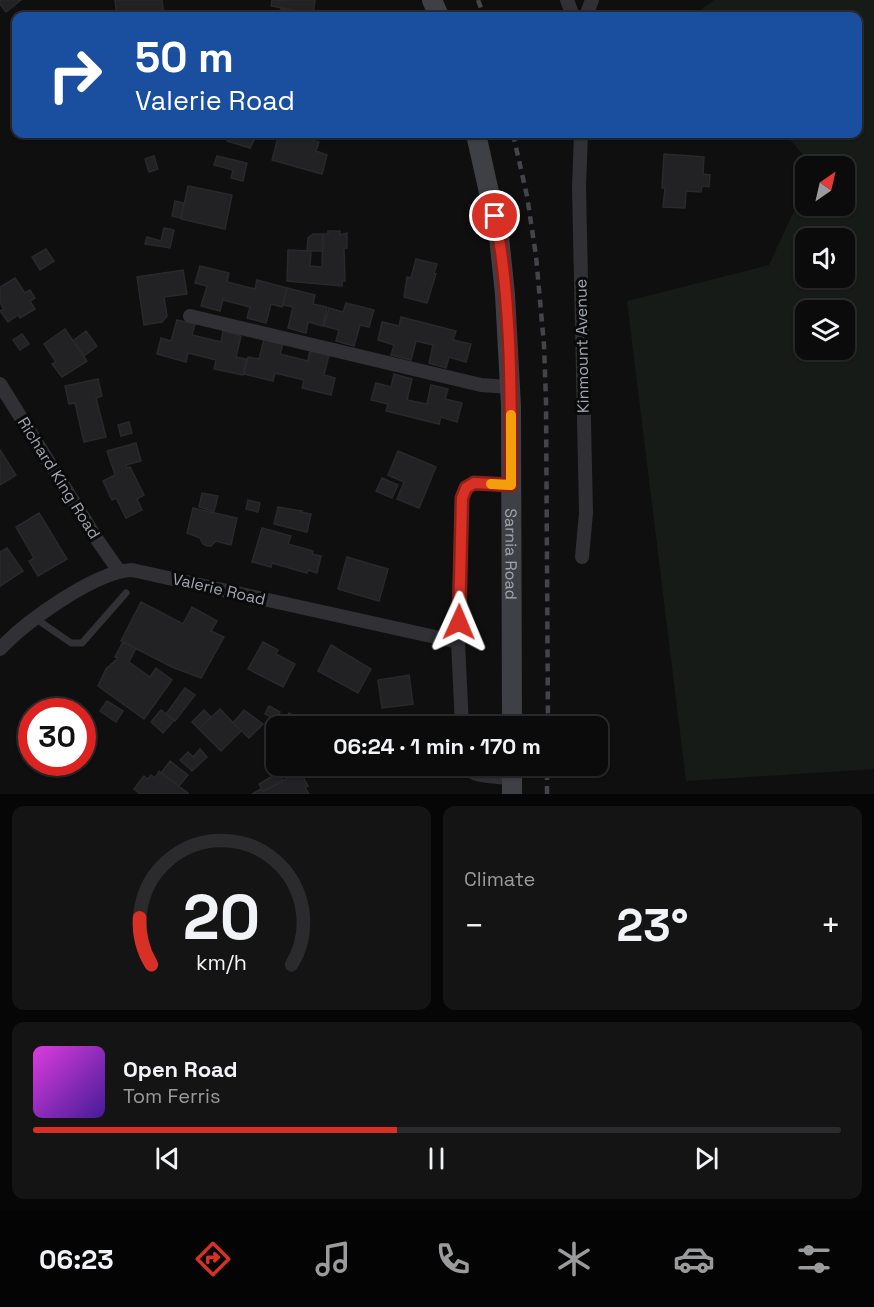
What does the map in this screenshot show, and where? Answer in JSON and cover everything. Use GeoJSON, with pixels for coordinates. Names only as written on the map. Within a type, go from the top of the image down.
{"type":"FeatureCollection","features":[{"type":"Feature","properties":{"kind":"main road","name":"Sarnia Road"},"geometry":{"type":"LineString","coordinates":[[477,138],[499,237],[505,294],[510,387],[512,716]]}},
{"type":"Feature","properties":{"kind":"street","name":"Kinmount Avenue"},"geometry":{"type":"LineString","coordinates":[[581,138],[580,245],[586,513],[582,558]]}},
{"type":"Feature","properties":{"kind":"street"},"geometry":{"type":"LineString","coordinates":[[190,316],[481,385],[510,387]]}},
{"type":"Feature","properties":{"kind":"street","name":"Richard King Road"},"geometry":{"type":"LineString","coordinates":[[0,384],[98,541],[120,570]]}},
{"type":"Feature","properties":{"kind":"street"},"geometry":{"type":"LineString","coordinates":[[462,716],[458,642],[462,498],[466,488],[474,483],[511,485]]}},
{"type":"Feature","properties":{"kind":"street","name":"Valerie Road"},"geometry":{"type":"LineString","coordinates":[[0,649],[35,618],[88,585],[120,570],[144,571],[458,642]]}},
{"type":"Feature","properties":{"kind":"street"},"geometry":{"type":"LineString","coordinates":[[490,776],[512,779]]}},
{"type":"Feature","properties":{"kind":"lane"},"geometry":{"type":"LineString","coordinates":[[35,618],[71,643],[82,643],[126,593]]}},
{"type":"Feature","properties":{"kind":"shaded area"},"geometry":{"type":"Polygon","coordinates":[[[714,0],[874,0],[874,769],[686,781],[627,301],[769,265],[795,209],[795,216],[855,216],[855,156],[804,156],[788,138],[862,138],[862,12],[698,12],[714,0]]]}},
{"type":"Feature","properties":{"kind":"building"},"geometry":{"type":"Polygon","coordinates":[[[0,0],[21,0],[6,12],[0,0]]]}},
{"type":"Feature","properties":{"kind":"building"},"geometry":{"type":"Polygon","coordinates":[[[115,0],[162,0],[164,12],[116,12],[115,0]]]}},
{"type":"Feature","properties":{"kind":"building"},"geometry":{"type":"Polygon","coordinates":[[[272,0],[315,0],[313,12],[271,6],[272,0]]]}},
{"type":"Feature","properties":{"kind":"building"},"geometry":{"type":"Polygon","coordinates":[[[281,9],[298,12],[281,12],[281,9]]]}},
{"type":"Feature","properties":{"kind":"building"},"geometry":{"type":"Polygon","coordinates":[[[228,138],[255,138],[250,148],[227,141],[228,138]]]}},
{"type":"Feature","properties":{"kind":"building"},"geometry":{"type":"Polygon","coordinates":[[[278,138],[304,138],[319,142],[316,151],[327,155],[322,174],[272,160],[278,138]]]}},
{"type":"Feature","properties":{"kind":"building"},"geometry":{"type":"Polygon","coordinates":[[[664,154],[704,157],[703,174],[710,175],[709,187],[702,186],[701,192],[686,191],[685,208],[663,207],[664,154]]]}},
{"type":"Feature","properties":{"kind":"building"},"geometry":{"type":"Polygon","coordinates":[[[154,156],[158,169],[149,172],[145,159],[154,156]]]}},
{"type":"Feature","properties":{"kind":"building"},"geometry":{"type":"Polygon","coordinates":[[[217,156],[247,163],[243,181],[231,178],[233,170],[214,165],[217,156]]]}},
{"type":"Feature","properties":{"kind":"building"},"geometry":{"type":"Polygon","coordinates":[[[188,186],[232,195],[225,229],[181,219],[188,186]]]}},
{"type":"Feature","properties":{"kind":"building"},"geometry":{"type":"Polygon","coordinates":[[[175,201],[184,203],[181,218],[172,216],[175,201]]]}},
{"type":"Feature","properties":{"kind":"building"},"geometry":{"type":"Polygon","coordinates":[[[164,228],[174,230],[170,248],[145,244],[147,237],[161,241],[164,228]]]}},
{"type":"Feature","properties":{"kind":"building"},"geometry":{"type":"Polygon","coordinates":[[[328,231],[340,231],[340,235],[347,233],[347,248],[344,248],[345,281],[342,281],[342,286],[287,281],[288,250],[311,251],[310,266],[322,267],[323,234],[328,234],[328,231]]]}},
{"type":"Feature","properties":{"kind":"building"},"geometry":{"type":"Polygon","coordinates":[[[313,234],[323,234],[323,251],[307,251],[308,238],[313,234]]]}},
{"type":"Feature","properties":{"kind":"building"},"geometry":{"type":"Polygon","coordinates":[[[46,249],[54,261],[40,270],[32,257],[46,249]]]}},
{"type":"Feature","properties":{"kind":"building"},"geometry":{"type":"Polygon","coordinates":[[[416,259],[437,264],[427,303],[404,297],[407,277],[411,278],[416,259]]]}},
{"type":"Feature","properties":{"kind":"building"},"geometry":{"type":"Polygon","coordinates":[[[200,266],[229,273],[227,282],[255,289],[257,280],[287,288],[282,307],[271,304],[266,323],[247,318],[250,307],[223,300],[220,311],[201,306],[207,286],[195,283],[200,266]]]}},
{"type":"Feature","properties":{"kind":"building"},"geometry":{"type":"Polygon","coordinates":[[[183,270],[187,294],[164,297],[167,316],[162,322],[144,325],[137,277],[183,270]]]}},
{"type":"Feature","properties":{"kind":"building"},"geometry":{"type":"Polygon","coordinates":[[[15,278],[25,293],[30,290],[35,298],[30,301],[35,309],[20,318],[18,315],[8,322],[0,311],[4,309],[0,303],[0,287],[15,278]]]}},
{"type":"Feature","properties":{"kind":"building"},"geometry":{"type":"Polygon","coordinates":[[[287,288],[315,295],[313,304],[327,307],[323,326],[308,322],[306,333],[288,328],[293,307],[283,305],[287,288]]]}},
{"type":"Feature","properties":{"kind":"building"},"geometry":{"type":"Polygon","coordinates":[[[346,303],[374,310],[369,327],[360,325],[354,346],[336,341],[339,330],[324,326],[329,308],[343,312],[346,303]]]}},
{"type":"Feature","properties":{"kind":"building"},"geometry":{"type":"Polygon","coordinates":[[[401,317],[456,331],[453,340],[471,344],[466,362],[449,357],[446,368],[429,363],[433,345],[416,341],[411,360],[391,355],[394,345],[378,340],[382,322],[399,326],[401,317]]]}},
{"type":"Feature","properties":{"kind":"building"},"geometry":{"type":"Polygon","coordinates":[[[177,320],[195,324],[192,335],[221,342],[223,331],[241,336],[236,357],[246,359],[243,375],[214,369],[216,360],[188,353],[186,362],[157,354],[161,338],[171,341],[177,320]]]}},
{"type":"Feature","properties":{"kind":"building"},"geometry":{"type":"Polygon","coordinates":[[[65,329],[87,361],[62,377],[52,364],[56,362],[44,344],[65,329]]]}},
{"type":"Feature","properties":{"kind":"building"},"geometry":{"type":"Polygon","coordinates":[[[86,331],[97,346],[84,356],[73,341],[86,331]]]}},
{"type":"Feature","properties":{"kind":"building"},"geometry":{"type":"Polygon","coordinates":[[[22,334],[29,344],[20,350],[13,340],[22,334]]]}},
{"type":"Feature","properties":{"kind":"building"},"geometry":{"type":"Polygon","coordinates":[[[264,339],[283,344],[280,354],[308,361],[310,350],[329,355],[324,375],[335,378],[331,395],[302,388],[304,380],[275,373],[273,381],[244,374],[248,357],[259,359],[264,339]]]}},
{"type":"Feature","properties":{"kind":"building"},"geometry":{"type":"Polygon","coordinates":[[[394,374],[412,379],[407,400],[427,404],[431,385],[448,389],[445,399],[462,403],[457,422],[441,417],[439,424],[386,411],[388,404],[371,400],[376,383],[391,387],[394,374]]]}},
{"type":"Feature","properties":{"kind":"building"},"geometry":{"type":"Polygon","coordinates":[[[98,379],[102,396],[96,398],[106,437],[84,442],[75,403],[69,404],[65,386],[98,379]]]}},
{"type":"Feature","properties":{"kind":"building"},"geometry":{"type":"Polygon","coordinates":[[[129,422],[132,433],[121,436],[118,425],[129,422]]]}},
{"type":"Feature","properties":{"kind":"building"},"geometry":{"type":"Polygon","coordinates":[[[136,443],[141,461],[126,465],[127,468],[130,467],[144,495],[137,499],[142,510],[126,518],[116,498],[112,500],[103,481],[115,475],[107,451],[136,443]]]}},
{"type":"Feature","properties":{"kind":"building"},"geometry":{"type":"Polygon","coordinates":[[[0,450],[16,475],[0,485],[0,450]]]}},
{"type":"Feature","properties":{"kind":"building"},"geometry":{"type":"Polygon","coordinates":[[[398,451],[436,467],[419,508],[397,499],[404,482],[388,475],[398,451]]]}},
{"type":"Feature","properties":{"kind":"building"},"geometry":{"type":"Polygon","coordinates":[[[382,478],[398,485],[392,498],[376,491],[382,478]]]}},
{"type":"Feature","properties":{"kind":"building"},"geometry":{"type":"Polygon","coordinates":[[[202,493],[218,496],[214,511],[199,507],[202,493]]]}},
{"type":"Feature","properties":{"kind":"building"},"geometry":{"type":"Polygon","coordinates":[[[248,500],[260,503],[258,512],[246,509],[248,500]]]}},
{"type":"Feature","properties":{"kind":"building"},"geometry":{"type":"Polygon","coordinates":[[[278,507],[311,514],[307,532],[274,524],[278,507]]]}},
{"type":"Feature","properties":{"kind":"building"},"geometry":{"type":"Polygon","coordinates":[[[193,508],[237,518],[231,545],[216,541],[211,546],[207,546],[200,538],[187,533],[193,508]]]}},
{"type":"Feature","properties":{"kind":"building"},"geometry":{"type":"Polygon","coordinates":[[[39,513],[67,559],[38,576],[29,561],[34,558],[16,527],[39,513]]]}},
{"type":"Feature","properties":{"kind":"building"},"geometry":{"type":"Polygon","coordinates":[[[262,528],[291,536],[288,544],[313,551],[312,554],[321,556],[317,573],[308,570],[307,573],[272,563],[271,567],[252,562],[262,528]]]}},
{"type":"Feature","properties":{"kind":"building"},"geometry":{"type":"Polygon","coordinates":[[[7,548],[23,571],[0,586],[0,552],[7,548]]]}},
{"type":"Feature","properties":{"kind":"building"},"geometry":{"type":"Polygon","coordinates":[[[347,557],[388,569],[379,601],[338,589],[347,557]]]}},
{"type":"Feature","properties":{"kind":"building"},"geometry":{"type":"Polygon","coordinates":[[[141,602],[183,624],[192,607],[217,621],[211,631],[224,637],[201,678],[172,667],[121,641],[141,602]]]}},
{"type":"Feature","properties":{"kind":"building"},"geometry":{"type":"Polygon","coordinates":[[[123,642],[136,648],[129,662],[150,677],[156,668],[172,680],[144,719],[98,686],[106,669],[118,658],[115,657],[123,642]]]}},
{"type":"Feature","properties":{"kind":"building"},"geometry":{"type":"Polygon","coordinates":[[[263,642],[278,650],[276,654],[295,664],[283,687],[248,669],[263,642]]]}},
{"type":"Feature","properties":{"kind":"building"},"geometry":{"type":"Polygon","coordinates":[[[331,645],[371,669],[358,693],[318,671],[331,645]]]}},
{"type":"Feature","properties":{"kind":"building"},"geometry":{"type":"Polygon","coordinates":[[[409,675],[413,704],[382,708],[378,680],[409,675]]]}},
{"type":"Feature","properties":{"kind":"building"},"geometry":{"type":"Polygon","coordinates":[[[185,688],[195,695],[175,721],[166,714],[185,688]]]}},
{"type":"Feature","properties":{"kind":"building"},"geometry":{"type":"Polygon","coordinates":[[[107,701],[123,711],[116,722],[100,711],[107,701]]]}},
{"type":"Feature","properties":{"kind":"building"},"geometry":{"type":"Polygon","coordinates":[[[269,706],[280,712],[278,716],[265,714],[269,706]]]}},
{"type":"Feature","properties":{"kind":"building"},"geometry":{"type":"Polygon","coordinates":[[[220,709],[241,731],[221,751],[199,729],[220,709]]]}},
{"type":"Feature","properties":{"kind":"building"},"geometry":{"type":"Polygon","coordinates":[[[161,710],[174,720],[163,733],[151,722],[161,710]]]}},
{"type":"Feature","properties":{"kind":"building"},"geometry":{"type":"Polygon","coordinates":[[[204,710],[211,717],[199,729],[192,722],[204,710]]]}},
{"type":"Feature","properties":{"kind":"building"},"geometry":{"type":"Polygon","coordinates":[[[244,710],[263,724],[249,738],[233,723],[244,710]]]}},
{"type":"Feature","properties":{"kind":"building"},"geometry":{"type":"Polygon","coordinates":[[[200,749],[207,757],[192,771],[180,760],[188,752],[193,757],[200,749]]]}},
{"type":"Feature","properties":{"kind":"building"},"geometry":{"type":"Polygon","coordinates":[[[170,761],[188,775],[179,786],[161,773],[170,761]]]}},
{"type":"Feature","properties":{"kind":"building"},"geometry":{"type":"Polygon","coordinates":[[[159,771],[188,794],[140,794],[134,789],[144,776],[148,779],[151,775],[155,778],[159,771]]]}},
{"type":"Feature","properties":{"kind":"building"},"geometry":{"type":"Polygon","coordinates":[[[272,776],[281,776],[283,781],[263,791],[259,784],[272,776]]]}},
{"type":"Feature","properties":{"kind":"building"},"geometry":{"type":"Polygon","coordinates":[[[291,776],[303,776],[309,794],[252,794],[261,789],[263,791],[291,776]]]}},
{"type":"Feature","properties":{"kind":"railway"},"geometry":{"type":"LineString","coordinates":[[478,0],[482,12]]}},
{"type":"Feature","properties":{"kind":"railway"},"geometry":{"type":"LineString","coordinates":[[514,138],[527,196],[536,256],[544,345],[548,716]]}},
{"type":"Feature","properties":{"kind":"railway"},"geometry":{"type":"LineString","coordinates":[[547,776],[547,794]]}},
{"type":"Feature","properties":{"kind":"slow traffic"},"geometry":{"type":"LineString","coordinates":[[491,484],[511,485],[511,415]]}},
{"type":"Feature","properties":{"kind":"route"},"geometry":{"type":"LineString","coordinates":[[459,622],[462,498],[466,488],[474,483],[511,485],[511,406],[505,294],[495,216]]}}]}
